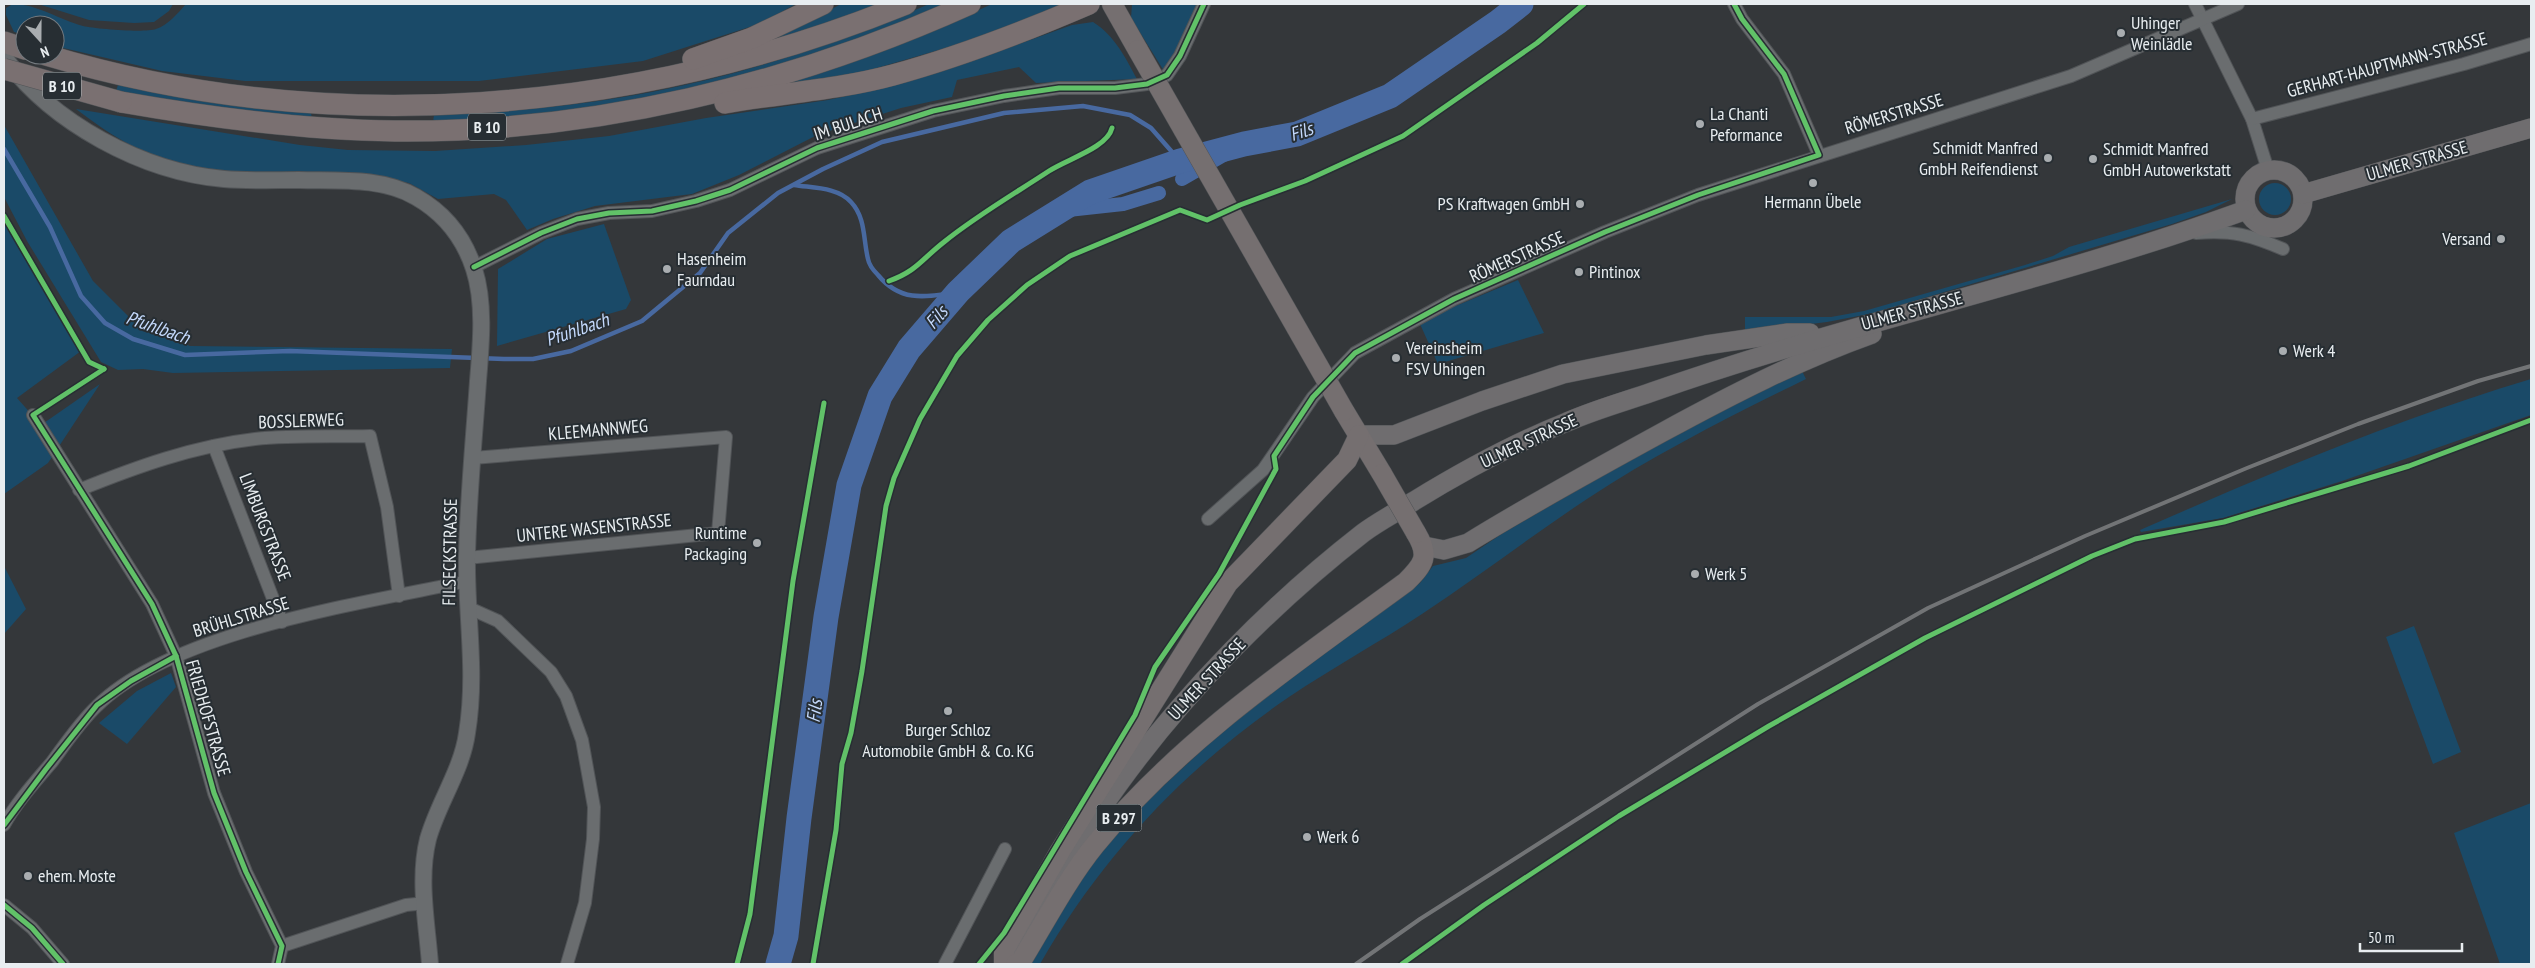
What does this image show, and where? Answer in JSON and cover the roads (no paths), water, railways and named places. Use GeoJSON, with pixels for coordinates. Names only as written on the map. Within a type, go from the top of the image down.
{"type":"FeatureCollection","features":[{"type":"Feature","properties":{"kind":"highway","name":"B 10"},"geometry":{"type":"LineString","coordinates":[[645,82],[679,63],[752,38],[824,4]]}},
{"type":"Feature","properties":{"kind":"highway","name":"B 10"},"geometry":{"type":"LineString","coordinates":[[65,60],[120,75],[192,89],[253,97],[379,105],[444,105],[511,101],[596,91],[645,82],[802,43],[906,4]]}},
{"type":"Feature","properties":{"kind":"highway","name":"B 10"},"geometry":{"type":"LineString","coordinates":[[4,69],[121,102],[251,122],[396,131],[496,127],[606,115],[744,86],[815,65],[880,42],[970,4]]}},
{"type":"Feature","properties":{"kind":"highway"},"geometry":{"type":"LineString","coordinates":[[670,103],[707,107],[816,90],[892,75],[990,42],[1089,4]]}},
{"type":"Feature","properties":{"kind":"main road"},"geometry":{"type":"LineString","coordinates":[[1112,4],[1344,411],[1420,540],[1444,550],[1468,543],[1602,465],[1739,392],[1814,355],[1873,333],[1915,310]]}},
{"type":"Feature","properties":{"kind":"main road","name":"ULMER STRASSE"},"geometry":{"type":"LineString","coordinates":[[2302,194],[2531,128]]}},
{"type":"Feature","properties":{"kind":"main road"},"geometry":{"type":"LineString","coordinates":[[2268,170],[2285,172],[2293,176],[2298,182],[2302,194],[2301,209],[2297,217],[2282,227],[2264,226],[2256,222],[2246,210],[2244,198],[2246,188],[2251,180],[2268,170]]}},
{"type":"Feature","properties":{"kind":"main road","name":"ULMER STRASSE"},"geometry":{"type":"LineString","coordinates":[[1006,964],[1079,843],[1118,785],[1166,723],[1272,610],[1366,531],[1489,458],[1567,422],[1727,365],[1832,333],[2179,234],[2246,210]]}},
{"type":"Feature","properties":{"kind":"main road"},"geometry":{"type":"LineString","coordinates":[[1358,435],[1394,435],[1563,374],[1715,344],[1788,333],[1832,333]]}},
{"type":"Feature","properties":{"kind":"main road","name":"B 297"},"geometry":{"type":"LineString","coordinates":[[1006,964],[1004,950],[1060,851],[1228,583],[1347,460],[1358,435]]}},
{"type":"Feature","properties":{"kind":"main road","name":"B 297"},"geometry":{"type":"LineString","coordinates":[[1016,964],[1020,963],[1074,875],[1115,821],[1180,756],[1250,695],[1406,582],[1418,571],[1425,558],[1420,540]]}},
{"type":"Feature","properties":{"kind":"street","name":"IM BULACH"},"geometry":{"type":"LineString","coordinates":[[474,267],[541,233],[577,219],[609,213],[652,211],[696,201],[730,190],[817,148],[933,111],[1004,96],[1059,88],[1115,88],[1147,84],[1167,75],[1199,18],[1204,4]]}},
{"type":"Feature","properties":{"kind":"street"},"geometry":{"type":"LineString","coordinates":[[2195,4],[2252,119],[2268,170]]}},
{"type":"Feature","properties":{"kind":"street","name":"RÖMERSTRASSE"},"geometry":{"type":"LineString","coordinates":[[1208,519],[1262,470],[1313,396],[1355,354],[1454,299],[1605,232],[1698,195],[2070,76],[2238,4]]}},
{"type":"Feature","properties":{"kind":"street"},"geometry":{"type":"LineString","coordinates":[[1734,6],[1784,74],[1819,155]]}},
{"type":"Feature","properties":{"kind":"street","name":"GERHART-HAUPTMANN-STRASSE"},"geometry":{"type":"LineString","coordinates":[[2252,119],[2454,67],[2531,44]]}},
{"type":"Feature","properties":{"kind":"street","name":"FILSECKSTRASSE"},"geometry":{"type":"LineString","coordinates":[[4,57],[11,67],[58,112],[137,158],[168,169],[223,179],[377,183],[407,192],[423,201],[448,222],[464,244],[474,267],[478,283],[480,315],[479,371],[467,558],[473,691],[467,738],[429,836],[424,877],[430,964]]}},
{"type":"Feature","properties":{"kind":"street"},"geometry":{"type":"LineString","coordinates":[[2179,234],[2218,231],[2250,235],[2283,249]]}},
{"type":"Feature","properties":{"kind":"street","name":"FRIEDHOFSTRASSE"},"geometry":{"type":"LineString","coordinates":[[33,415],[152,604],[176,656],[214,793],[246,872],[282,946]]}},
{"type":"Feature","properties":{"kind":"street","name":"BOSSLERWEG"},"geometry":{"type":"LineString","coordinates":[[79,490],[148,462],[214,446],[256,439],[370,436],[387,507],[399,596]]}},
{"type":"Feature","properties":{"kind":"street","name":"KLEEMANNWEG"},"geometry":{"type":"LineString","coordinates":[[473,458],[726,437]]}},
{"type":"Feature","properties":{"kind":"street","name":"UNTERE WASENSTRASSE"},"geometry":{"type":"LineString","coordinates":[[467,558],[718,533],[726,437]]}},
{"type":"Feature","properties":{"kind":"street","name":"LIMBURGSTRASSE"},"geometry":{"type":"LineString","coordinates":[[214,446],[282,622]]}},
{"type":"Feature","properties":{"kind":"street","name":"BRÜHLSTRASSE"},"geometry":{"type":"LineString","coordinates":[[4,826],[46,769],[98,705],[130,681],[176,656],[282,622],[468,581]]}},
{"type":"Feature","properties":{"kind":"street"},"geometry":{"type":"LineString","coordinates":[[469,608],[498,621],[551,672],[566,696],[582,740],[594,807],[593,839],[585,904],[567,964]]}},
{"type":"Feature","properties":{"kind":"street"},"geometry":{"type":"LineString","coordinates":[[945,964],[1005,849]]}},
{"type":"Feature","properties":{"kind":"street"},"geometry":{"type":"LineString","coordinates":[[278,964],[282,946],[406,905],[426,903]]}},
{"type":"Feature","properties":{"kind":"street"},"geometry":{"type":"LineString","coordinates":[[4,905],[32,928],[63,964]]}},
{"type":"Feature","properties":{"kind":"waterway","name":"Fils"},"geometry":{"type":"LineString","coordinates":[[778,964],[786,936],[799,818],[826,617],[849,485],[880,396],[909,349],[958,292],[1011,241],[1090,192],[1180,161],[1244,144],[1297,134],[1390,96],[1498,22],[1521,4]]}},
{"type":"Feature","properties":{"kind":"waterway","name":"Pfuhlbach"},"geometry":{"type":"LineString","coordinates":[[4,149],[50,227],[81,296],[105,323],[133,339],[185,355],[290,351],[504,359],[533,359],[571,351],[642,321],[700,273],[728,233],[778,193],[823,169],[882,142],[1004,113],[1083,106],[1130,115],[1151,128],[1180,161]]}},
{"type":"Feature","properties":{"kind":"waterway"},"geometry":{"type":"LineString","coordinates":[[1182,179],[1241,145]]}},
{"type":"Feature","properties":{"kind":"waterway"},"geometry":{"type":"LineString","coordinates":[[794,185],[839,193],[851,202],[862,222],[869,263],[875,272],[896,290],[915,296],[958,292]]}},
{"type":"Feature","properties":{"kind":"waterway"},"geometry":{"type":"LineString","coordinates":[[1059,211],[1123,204],[1159,193]]}},
{"type":"Feature","properties":{"kind":"railway"},"geometry":{"type":"LineString","coordinates":[[1356,964],[1420,919],[1758,704],[1928,608],[2085,536],[2247,468],[2358,424],[2478,381],[2531,366]]}},
{"type":"Feature","properties":{"kind":"place","name":"Uhinger Weinlädle"},"geometry":{"type":"Point","coordinates":[2121,33]}},
{"type":"Feature","properties":{"kind":"place","name":"La Chanti Peformance"},"geometry":{"type":"Point","coordinates":[1700,124]}},
{"type":"Feature","properties":{"kind":"place","name":"Schmidt Manfred GmbH Reifendienst"},"geometry":{"type":"Point","coordinates":[2048,158]}},
{"type":"Feature","properties":{"kind":"place","name":"Schmidt Manfred GmbH Autowerkstatt"},"geometry":{"type":"Point","coordinates":[2093,159]}},
{"type":"Feature","properties":{"kind":"place","name":"Hermann Übele"},"geometry":{"type":"Point","coordinates":[1813,183]}},
{"type":"Feature","properties":{"kind":"place","name":"PS Kraftwagen GmbH"},"geometry":{"type":"Point","coordinates":[1580,204]}},
{"type":"Feature","properties":{"kind":"place","name":"Versand"},"geometry":{"type":"Point","coordinates":[2501,239]}},
{"type":"Feature","properties":{"kind":"place","name":"Hasenheim Faurndau"},"geometry":{"type":"Point","coordinates":[667,269]}},
{"type":"Feature","properties":{"kind":"place","name":"Pintinox"},"geometry":{"type":"Point","coordinates":[1579,272]}},
{"type":"Feature","properties":{"kind":"place","name":"Werk 4"},"geometry":{"type":"Point","coordinates":[2283,351]}},
{"type":"Feature","properties":{"kind":"place","name":"Vereinsheim FSV Uhingen"},"geometry":{"type":"Point","coordinates":[1396,358]}},
{"type":"Feature","properties":{"kind":"place","name":"Runtime Packaging"},"geometry":{"type":"Point","coordinates":[757,543]}},
{"type":"Feature","properties":{"kind":"place","name":"Werk 5"},"geometry":{"type":"Point","coordinates":[1695,574]}},
{"type":"Feature","properties":{"kind":"place","name":"Burger Schloz Automobile GmbH & Co. KG"},"geometry":{"type":"Point","coordinates":[948,711]}},
{"type":"Feature","properties":{"kind":"place","name":"Werk 6"},"geometry":{"type":"Point","coordinates":[1307,837]}},
{"type":"Feature","properties":{"kind":"place","name":"ehem. Moste"},"geometry":{"type":"Point","coordinates":[28,876]}}]}
